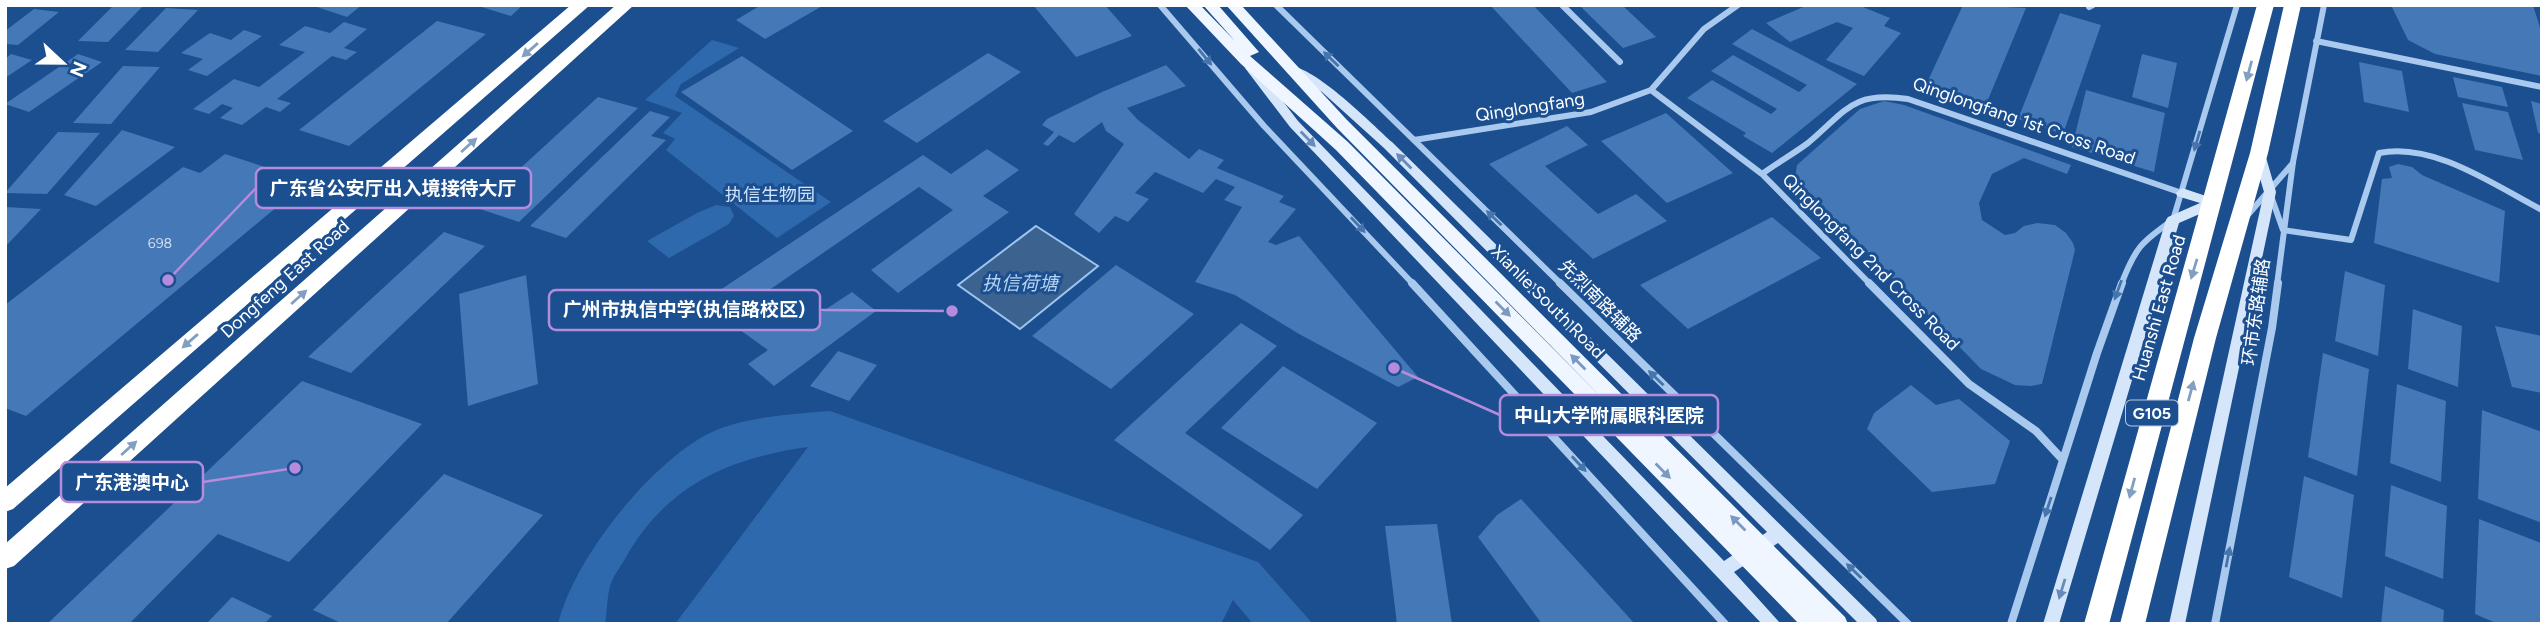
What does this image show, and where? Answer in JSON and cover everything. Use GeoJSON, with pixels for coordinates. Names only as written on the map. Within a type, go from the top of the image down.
{"type":"FeatureCollection","features":[{"type":"Feature","properties":{"kind":"highway","name":"Dongfeng East Road"},"geometry":{"type":"LineString","coordinates":[[12,492],[582,5]]}},
{"type":"Feature","properties":{"kind":"highway","name":"Dongfeng East Road"},"geometry":{"type":"LineString","coordinates":[[5,559],[626,5]]}},
{"type":"Feature","properties":{"kind":"highway","name":"Huanshi East Road"},"geometry":{"type":"LineString","coordinates":[[2096,624],[2164,368],[2213,203],[2266,5]]}},
{"type":"Feature","properties":{"kind":"highway","name":"G105"},"geometry":{"type":"LineString","coordinates":[[2132,624],[2205,338],[2259,153],[2293,5]]}},
{"type":"Feature","properties":{"kind":"main road","name":"Xianlie South Road"},"geometry":{"type":"LineString","coordinates":[[1192,5],[1250,66],[1301,107],[1428,222],[1838,624]]}},
{"type":"Feature","properties":{"kind":"main road","name":"Xianlie South Road"},"geometry":{"type":"LineString","coordinates":[[1210,5],[1301,107]]}},
{"type":"Feature","properties":{"kind":"main road","name":"Xianlie South Road"},"geometry":{"type":"LineString","coordinates":[[1233,5],[1428,222],[1813,624]]}},
{"type":"Feature","properties":{"kind":"main road"},"geometry":{"type":"LineString","coordinates":[[1250,66],[1294,124],[1773,624]]}},
{"type":"Feature","properties":{"kind":"main road"},"geometry":{"type":"LineString","coordinates":[[1287,67],[1326,89],[1388,145],[1870,624]]}},
{"type":"Feature","properties":{"kind":"main road"},"geometry":{"type":"LineString","coordinates":[[2177,624],[2270,192],[2259,153]]}},
{"type":"Feature","properties":{"kind":"main road","name":"Qinglongfang 1st Cross Road"},"geometry":{"type":"LineString","coordinates":[[2182,193],[2213,203]]}},
{"type":"Feature","properties":{"kind":"main road"},"geometry":{"type":"LineString","coordinates":[[2051,624],[2173,220],[2213,203]]}},
{"type":"Feature","properties":{"kind":"main road"},"geometry":{"type":"LineString","coordinates":[[1724,570],[1779,533]]}},
{"type":"Feature","properties":{"kind":"street"},"geometry":{"type":"LineString","coordinates":[[1160,5],[1264,126],[1406,276],[1725,624]]}},
{"type":"Feature","properties":{"kind":"street","name":"先烈南路辅路"},"geometry":{"type":"LineString","coordinates":[[1276,5],[1905,621]]}},
{"type":"Feature","properties":{"kind":"street"},"geometry":{"type":"LineString","coordinates":[[1562,5],[1620,62]]}},
{"type":"Feature","properties":{"kind":"street","name":"Qinglongfang"},"geometry":{"type":"LineString","coordinates":[[1414,140],[1591,113],[1651,90],[1704,29],[1738,5]]}},
{"type":"Feature","properties":{"kind":"street"},"geometry":{"type":"LineString","coordinates":[[2011,624],[2131,258],[2144,240],[2173,220],[2237,5]]}},
{"type":"Feature","properties":{"kind":"street","name":"环市东路辅路"},"geometry":{"type":"LineString","coordinates":[[2215,624],[2272,328],[2283,230],[2324,5]]}},
{"type":"Feature","properties":{"kind":"street"},"geometry":{"type":"LineString","coordinates":[[2316,41],[2542,87]]}},
{"type":"Feature","properties":{"kind":"street","name":"Qinglongfang 2nd Cross Road"},"geometry":{"type":"LineString","coordinates":[[1651,90],[1762,174],[1969,384],[2036,431],[2063,460]]}},
{"type":"Feature","properties":{"kind":"street","name":"Qinglongfang 1st Cross Road"},"geometry":{"type":"LineString","coordinates":[[1762,174],[1807,143],[1842,110],[1881,94],[1908,99],[2182,193]]}},
{"type":"Feature","properties":{"kind":"street"},"geometry":{"type":"LineString","coordinates":[[2270,192],[2283,230],[2351,240],[2379,153],[2399,149],[2436,156],[2542,210]]}},
{"type":"Feature","properties":{"kind":"street"},"geometry":{"type":"LineString","coordinates":[[2238,226],[2294,162]]}},
{"type":"Feature","properties":{"kind":"green space","name":"执信生物园"},"geometry":{"type":"Polygon","coordinates":[[[712,40],[739,48],[681,84],[675,96],[831,202],[777,238],[666,150],[675,139],[663,133],[682,113],[645,100],[712,40]]]}},
{"type":"Feature","properties":{"kind":"green space"},"geometry":{"type":"Polygon","coordinates":[[[716,205],[730,207],[734,216],[729,224],[669,258],[647,241],[697,213],[716,205]]]}},
{"type":"Feature","properties":{"kind":"green space"},"geometry":{"type":"Polygon","coordinates":[[[830,411],[1258,562],[1313,624],[1253,624],[1233,600],[1221,624],[675,624],[808,447],[752,459],[727,468],[681,493],[642,532],[615,575],[609,591],[605,624],[558,624],[579,572],[615,518],[659,470],[682,451],[704,436],[733,424],[830,411]]]}},
{"type":"Feature","properties":{"kind":"water","name":"执信荷塘"},"geometry":{"type":"Polygon","coordinates":[[[1036,226],[1098,266],[1020,329],[958,285],[1036,226]]]}},
{"type":"Feature","properties":{"kind":"building"},"geometry":{"type":"Polygon","coordinates":[[[114,5],[144,5],[108,42],[78,41],[114,5]]]}},
{"type":"Feature","properties":{"kind":"building"},"geometry":{"type":"Polygon","coordinates":[[[311,5],[362,5],[347,17],[311,5]]]}},
{"type":"Feature","properties":{"kind":"building"},"geometry":{"type":"Polygon","coordinates":[[[475,5],[523,5],[511,16],[475,5]]]}},
{"type":"Feature","properties":{"kind":"building"},"geometry":{"type":"Polygon","coordinates":[[[761,5],[824,5],[765,39],[736,20],[761,5]]]}},
{"type":"Feature","properties":{"kind":"building"},"geometry":{"type":"Polygon","coordinates":[[[1033,5],[1105,5],[1132,36],[1076,57],[1033,5]]]}},
{"type":"Feature","properties":{"kind":"building"},"geometry":{"type":"Polygon","coordinates":[[[1490,5],[1533,5],[1607,82],[1572,93],[1490,5]]]}},
{"type":"Feature","properties":{"kind":"building"},"geometry":{"type":"Polygon","coordinates":[[[1579,5],[1622,5],[1656,37],[1623,48],[1579,5]]]}},
{"type":"Feature","properties":{"kind":"building"},"geometry":{"type":"Polygon","coordinates":[[[1808,5],[1858,5],[1890,18],[1884,26],[1901,33],[1864,76],[1826,60],[1853,28],[1837,22],[1790,42],[1766,23],[1808,5]]]}},
{"type":"Feature","properties":{"kind":"building"},"geometry":{"type":"Polygon","coordinates":[[[1963,5],[2026,8],[1985,107],[1925,87],[1963,5]]]}},
{"type":"Feature","properties":{"kind":"building"},"geometry":{"type":"Polygon","coordinates":[[[2391,5],[2533,5],[2542,34],[2542,76],[2435,54],[2408,40],[2391,5]]]}},
{"type":"Feature","properties":{"kind":"building"},"geometry":{"type":"Polygon","coordinates":[[[166,8],[198,10],[158,52],[125,50],[166,8]]]}},
{"type":"Feature","properties":{"kind":"building"},"geometry":{"type":"Polygon","coordinates":[[[34,9],[59,12],[18,45],[5,44],[5,31],[34,9]]]}},
{"type":"Feature","properties":{"kind":"building"},"geometry":{"type":"Polygon","coordinates":[[[2060,13],[2101,25],[2063,134],[2018,119],[2060,13]]]}},
{"type":"Feature","properties":{"kind":"building"},"geometry":{"type":"Polygon","coordinates":[[[437,21],[486,34],[349,146],[299,130],[437,21]]]}},
{"type":"Feature","properties":{"kind":"building"},"geometry":{"type":"Polygon","coordinates":[[[344,22],[367,29],[344,48],[357,52],[346,60],[332,56],[277,99],[291,103],[280,112],[266,107],[242,125],[220,118],[233,108],[222,104],[209,114],[193,109],[234,79],[259,87],[305,52],[279,45],[305,26],[330,33],[344,22]]]}},
{"type":"Feature","properties":{"kind":"building"},"geometry":{"type":"Polygon","coordinates":[[[1752,29],[1857,84],[1772,153],[1743,136],[1746,133],[1687,98],[1712,80],[1771,114],[1777,109],[1711,71],[1733,55],[1799,92],[1807,85],[1732,44],[1752,29]]]}},
{"type":"Feature","properties":{"kind":"building"},"geometry":{"type":"Polygon","coordinates":[[[244,30],[262,36],[207,76],[188,70],[203,59],[181,53],[210,33],[231,40],[244,30]]]}},
{"type":"Feature","properties":{"kind":"building"},"geometry":{"type":"Polygon","coordinates":[[[988,53],[1021,72],[917,143],[883,121],[988,53]]]}},
{"type":"Feature","properties":{"kind":"building"},"geometry":{"type":"Polygon","coordinates":[[[11,54],[32,60],[5,78],[5,59],[11,54]]]}},
{"type":"Feature","properties":{"kind":"building"},"geometry":{"type":"Polygon","coordinates":[[[78,54],[102,62],[29,112],[5,104],[78,54]]]}},
{"type":"Feature","properties":{"kind":"building"},"geometry":{"type":"Polygon","coordinates":[[[2142,54],[2177,63],[2168,108],[2132,97],[2142,54]]]}},
{"type":"Feature","properties":{"kind":"building"},"geometry":{"type":"Polygon","coordinates":[[[742,56],[853,131],[792,170],[681,92],[742,56]]]}},
{"type":"Feature","properties":{"kind":"building"},"geometry":{"type":"Polygon","coordinates":[[[2359,62],[2402,71],[2409,112],[2364,102],[2359,62]]]}},
{"type":"Feature","properties":{"kind":"building"},"geometry":{"type":"Polygon","coordinates":[[[1166,65],[1186,86],[1127,108],[1138,120],[1189,159],[1199,149],[1224,160],[1217,168],[1284,196],[1279,202],[1296,209],[1268,242],[1276,245],[1299,236],[1418,377],[1398,387],[1299,334],[1235,295],[1195,282],[1242,207],[1224,200],[1235,187],[1216,179],[1203,193],[1155,172],[1135,193],[1149,199],[1128,222],[1115,216],[1099,233],[1074,214],[1124,144],[1106,131],[1102,122],[1074,143],[1059,135],[1048,146],[1043,144],[1054,132],[1042,125],[1047,119],[1102,92],[1166,65]]]}},
{"type":"Feature","properties":{"kind":"building"},"geometry":{"type":"Polygon","coordinates":[[[123,66],[160,67],[111,124],[73,123],[123,66]]]}},
{"type":"Feature","properties":{"kind":"building"},"geometry":{"type":"Polygon","coordinates":[[[2453,77],[2502,87],[2508,107],[2458,97],[2453,77]]]}},
{"type":"Feature","properties":{"kind":"building"},"geometry":{"type":"Polygon","coordinates":[[[2086,90],[2165,113],[2154,172],[2072,147],[2086,90]]]}},
{"type":"Feature","properties":{"kind":"building"},"geometry":{"type":"Polygon","coordinates":[[[598,97],[638,108],[519,222],[477,208],[598,97]]]}},
{"type":"Feature","properties":{"kind":"building"},"geometry":{"type":"Polygon","coordinates":[[[1884,101],[1904,105],[2071,165],[2067,174],[2024,158],[1992,174],[1979,203],[1982,220],[2005,235],[2037,223],[2055,225],[2066,233],[2073,243],[2075,250],[2042,384],[2015,385],[1981,369],[1795,178],[1797,165],[1860,109],[1884,101]]]}},
{"type":"Feature","properties":{"kind":"building"},"geometry":{"type":"Polygon","coordinates":[[[2531,101],[2542,104],[2542,134],[2538,133],[2531,101]]]}},
{"type":"Feature","properties":{"kind":"building"},"geometry":{"type":"Polygon","coordinates":[[[2462,103],[2508,112],[2523,160],[2475,150],[2462,103]]]}},
{"type":"Feature","properties":{"kind":"building"},"geometry":{"type":"Polygon","coordinates":[[[650,111],[670,117],[651,136],[666,140],[566,238],[530,226],[650,111]]]}},
{"type":"Feature","properties":{"kind":"building"},"geometry":{"type":"Polygon","coordinates":[[[1666,113],[1733,173],[1667,203],[1601,141],[1666,113]]]}},
{"type":"Feature","properties":{"kind":"building"},"geometry":{"type":"Polygon","coordinates":[[[1567,126],[1588,145],[1545,166],[1598,214],[1636,194],[1667,221],[1593,259],[1489,164],[1567,126]]]}},
{"type":"Feature","properties":{"kind":"building"},"geometry":{"type":"Polygon","coordinates":[[[122,130],[175,147],[96,206],[64,195],[122,130]]]}},
{"type":"Feature","properties":{"kind":"building"},"geometry":{"type":"Polygon","coordinates":[[[58,132],[100,133],[47,194],[5,193],[58,132]]]}},
{"type":"Feature","properties":{"kind":"building"},"geometry":{"type":"Polygon","coordinates":[[[987,149],[1019,170],[983,196],[1009,212],[898,293],[871,270],[953,210],[919,187],[743,308],[720,290],[923,155],[951,174],[987,149]]]}},
{"type":"Feature","properties":{"kind":"building"},"geometry":{"type":"Polygon","coordinates":[[[225,154],[308,181],[26,416],[5,408],[5,305],[183,167],[200,173],[225,154]]]}},
{"type":"Feature","properties":{"kind":"building"},"geometry":{"type":"Polygon","coordinates":[[[2398,164],[2412,167],[2422,175],[2505,211],[2499,283],[2374,243],[2382,179],[2392,178],[2389,167],[2398,164]]]}},
{"type":"Feature","properties":{"kind":"building"},"geometry":{"type":"Polygon","coordinates":[[[5,207],[41,209],[5,247],[5,207]]]}},
{"type":"Feature","properties":{"kind":"building"},"geometry":{"type":"Polygon","coordinates":[[[1772,217],[1821,258],[1688,329],[1640,285],[1772,217]]]}},
{"type":"Feature","properties":{"kind":"building"},"geometry":{"type":"Polygon","coordinates":[[[444,232],[485,246],[351,373],[308,357],[444,232]]]}},
{"type":"Feature","properties":{"kind":"building"},"geometry":{"type":"Polygon","coordinates":[[[1116,265],[1194,314],[1111,389],[1032,336],[1116,265]]]}},
{"type":"Feature","properties":{"kind":"building"},"geometry":{"type":"Polygon","coordinates":[[[2345,271],[2385,285],[2378,356],[2335,341],[2345,271]]]}},
{"type":"Feature","properties":{"kind":"building"},"geometry":{"type":"Polygon","coordinates":[[[526,275],[538,384],[468,406],[459,294],[526,275]]]}},
{"type":"Feature","properties":{"kind":"building"},"geometry":{"type":"Polygon","coordinates":[[[774,290],[811,319],[852,292],[876,311],[774,386],[748,364],[768,350],[729,322],[774,290]]]}},
{"type":"Feature","properties":{"kind":"building"},"geometry":{"type":"Polygon","coordinates":[[[2413,309],[2462,326],[2458,387],[2408,369],[2413,309]]]}},
{"type":"Feature","properties":{"kind":"building"},"geometry":{"type":"Polygon","coordinates":[[[1241,323],[1277,346],[1185,433],[1303,515],[1270,550],[1114,440],[1241,323]]]}},
{"type":"Feature","properties":{"kind":"building"},"geometry":{"type":"Polygon","coordinates":[[[2495,326],[2542,336],[2542,393],[2512,387],[2495,326]]]}},
{"type":"Feature","properties":{"kind":"building"},"geometry":{"type":"Polygon","coordinates":[[[838,351],[877,365],[849,401],[810,386],[838,351]]]}},
{"type":"Feature","properties":{"kind":"building"},"geometry":{"type":"Polygon","coordinates":[[[2323,353],[2369,369],[2357,476],[2308,457],[2323,353]]]}},
{"type":"Feature","properties":{"kind":"building"},"geometry":{"type":"Polygon","coordinates":[[[1283,366],[1377,423],[1317,489],[1221,428],[1283,366]]]}},
{"type":"Feature","properties":{"kind":"building"},"geometry":{"type":"Polygon","coordinates":[[[302,381],[422,424],[289,562],[218,534],[129,624],[47,624],[302,381]]]}},
{"type":"Feature","properties":{"kind":"building"},"geometry":{"type":"Polygon","coordinates":[[[2397,384],[2446,401],[2441,482],[2390,463],[2397,384]]]}},
{"type":"Feature","properties":{"kind":"building"},"geometry":{"type":"Polygon","coordinates":[[[1911,385],[1936,405],[1959,399],[2010,441],[1995,484],[1932,492],[1867,429],[1874,413],[1911,385]]]}},
{"type":"Feature","properties":{"kind":"building"},"geometry":{"type":"Polygon","coordinates":[[[2482,410],[2542,432],[2542,523],[2478,499],[2482,410]]]}},
{"type":"Feature","properties":{"kind":"building"},"geometry":{"type":"Polygon","coordinates":[[[444,474],[543,515],[446,624],[343,624],[313,610],[444,474]]]}},
{"type":"Feature","properties":{"kind":"building"},"geometry":{"type":"Polygon","coordinates":[[[2304,476],[2354,495],[2342,598],[2289,577],[2304,476]]]}},
{"type":"Feature","properties":{"kind":"building"},"geometry":{"type":"Polygon","coordinates":[[[2391,485],[2447,506],[2443,579],[2385,556],[2391,485]]]}},
{"type":"Feature","properties":{"kind":"building"},"geometry":{"type":"Polygon","coordinates":[[[1521,499],[1635,624],[1542,624],[1478,537],[1497,515],[1521,499]]]}},
{"type":"Feature","properties":{"kind":"building"},"geometry":{"type":"Polygon","coordinates":[[[2479,519],[2541,543],[2540,624],[2498,624],[2475,614],[2479,519]]]}},
{"type":"Feature","properties":{"kind":"building"},"geometry":{"type":"Polygon","coordinates":[[[1437,524],[1452,624],[1397,624],[1385,526],[1437,524]]]}},
{"type":"Feature","properties":{"kind":"building"},"geometry":{"type":"Polygon","coordinates":[[[2385,586],[2444,610],[2443,624],[2381,624],[2385,586]]]}},
{"type":"Feature","properties":{"kind":"building"},"geometry":{"type":"Polygon","coordinates":[[[232,597],[272,616],[264,624],[206,624],[232,597]]]}},
{"type":"Feature","properties":{"kind":"place","name":"广东省公安厅出入境接待大厅"},"geometry":{"type":"Point","coordinates":[168,280]}},
{"type":"Feature","properties":{"kind":"place","name":"广州市执信中学(执信路校区)"},"geometry":{"type":"Point","coordinates":[952,311]}},
{"type":"Feature","properties":{"kind":"place","name":"中山大学附属眼科医院"},"geometry":{"type":"Point","coordinates":[1394,368]}},
{"type":"Feature","properties":{"kind":"place","name":"广东港澳中心"},"geometry":{"type":"Point","coordinates":[295,468]}}]}
